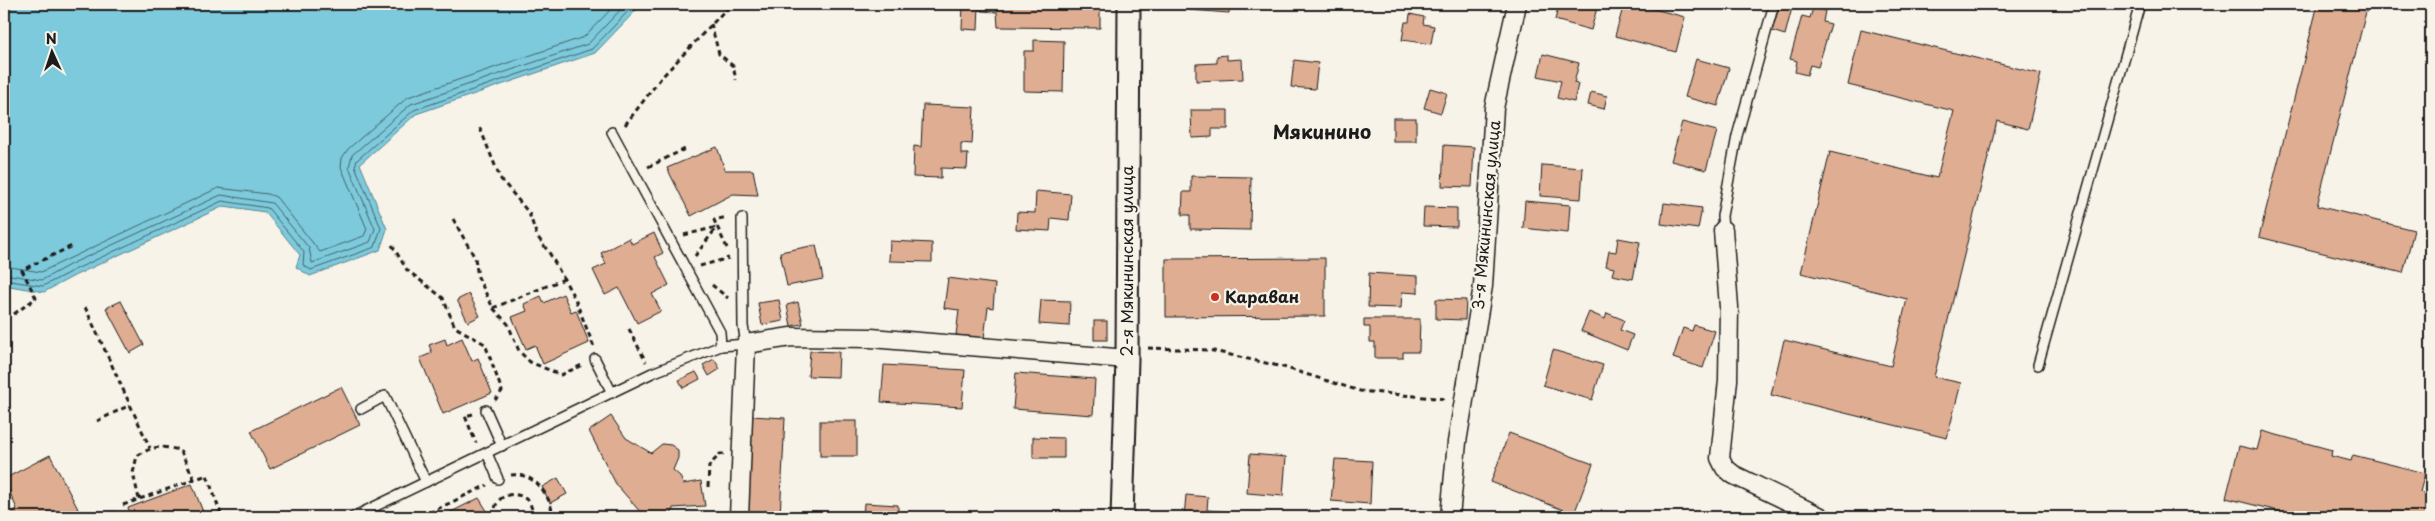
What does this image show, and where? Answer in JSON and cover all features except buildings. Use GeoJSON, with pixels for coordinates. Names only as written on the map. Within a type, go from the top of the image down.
{"type":"FeatureCollection","features":[{"type":"Feature","properties":{"kind":"street","name":"2-я Мякининская улица"},"geometry":{"type":"LineString","coordinates":[[1122,517],[1127,353],[1129,4]]}},
{"type":"Feature","properties":{"kind":"street","name":"3-я Мякининская улица"},"geometry":{"type":"LineString","coordinates":[[1450,517],[1464,401],[1483,286],[1494,108],[1516,4]]}},
{"type":"Feature","properties":{"kind":"street"},"geometry":{"type":"LineString","coordinates":[[1723,230],[1729,308],[1728,371],[1720,458],[1725,468],[1734,475],[1821,517]]}},
{"type":"Feature","properties":{"kind":"street"},"geometry":{"type":"LineString","coordinates":[[739,517],[746,344],[791,337],[871,338],[1127,353]]}},
{"type":"Feature","properties":{"kind":"lane"},"geometry":{"type":"LineString","coordinates":[[1723,230],[1722,216],[1737,136],[1774,4]]}},
{"type":"Feature","properties":{"kind":"lane"},"geometry":{"type":"LineString","coordinates":[[2038,365],[2140,4]]}},
{"type":"Feature","properties":{"kind":"lane"},"geometry":{"type":"LineString","coordinates":[[612,132],[720,332],[720,346]]}},
{"type":"Feature","properties":{"kind":"lane"},"geometry":{"type":"LineString","coordinates":[[353,517],[652,373],[720,346],[746,344],[743,326],[742,218]]}},
{"type":"Feature","properties":{"kind":"lane"},"geometry":{"type":"LineString","coordinates":[[595,359],[612,393]]}},
{"type":"Feature","properties":{"kind":"lane"},"geometry":{"type":"LineString","coordinates":[[360,409],[385,396],[426,482]]}},
{"type":"Feature","properties":{"kind":"lane"},"geometry":{"type":"LineString","coordinates":[[486,410],[502,446]]}},
{"type":"Feature","properties":{"kind":"lane"},"geometry":{"type":"LineString","coordinates":[[484,454],[498,479]]}},
{"type":"Feature","properties":{"kind":"path"},"geometry":{"type":"LineString","coordinates":[[627,122],[662,78],[731,4]]}},
{"type":"Feature","properties":{"kind":"path"},"geometry":{"type":"LineString","coordinates":[[711,24],[719,54],[733,66],[736,80]]}},
{"type":"Feature","properties":{"kind":"path"},"geometry":{"type":"LineString","coordinates":[[453,219],[475,258],[478,277],[493,308],[508,324],[519,351],[530,362],[561,375],[595,359],[593,342],[575,299],[537,236],[529,213],[500,178],[480,128]]}},
{"type":"Feature","properties":{"kind":"path"},"geometry":{"type":"LineString","coordinates":[[648,167],[685,149]]}},
{"type":"Feature","properties":{"kind":"path"},"geometry":{"type":"LineString","coordinates":[[700,266],[731,258],[714,220],[736,215],[742,218]]}},
{"type":"Feature","properties":{"kind":"path"},"geometry":{"type":"LineString","coordinates":[[684,236],[717,227]]}},
{"type":"Feature","properties":{"kind":"path"},"geometry":{"type":"LineString","coordinates":[[695,256],[717,227]]}},
{"type":"Feature","properties":{"kind":"path"},"geometry":{"type":"LineString","coordinates":[[392,245],[406,270],[443,298],[454,327],[485,344],[502,391],[486,410],[465,416],[484,454]]}},
{"type":"Feature","properties":{"kind":"path"},"geometry":{"type":"LineString","coordinates":[[14,314],[36,298],[22,270],[72,246]]}},
{"type":"Feature","properties":{"kind":"path"},"geometry":{"type":"LineString","coordinates":[[493,308],[564,279]]}},
{"type":"Feature","properties":{"kind":"path"},"geometry":{"type":"LineString","coordinates":[[85,306],[150,448]]}},
{"type":"Feature","properties":{"kind":"path"},"geometry":{"type":"LineString","coordinates":[[628,329],[652,373]]}},
{"type":"Feature","properties":{"kind":"path"},"geometry":{"type":"LineString","coordinates":[[1127,353],[1209,350],[1283,367],[1360,391],[1464,401]]}},
{"type":"Feature","properties":{"kind":"path"},"geometry":{"type":"LineString","coordinates":[[98,421],[130,405]]}},
{"type":"Feature","properties":{"kind":"path"},"geometry":{"type":"LineString","coordinates":[[139,499],[133,473],[137,456],[150,448],[164,446],[180,450],[194,479]]}},
{"type":"Feature","properties":{"kind":"path"},"geometry":{"type":"LineString","coordinates":[[708,487],[709,466],[720,454],[741,454]]}},
{"type":"Feature","properties":{"kind":"path"},"geometry":{"type":"LineString","coordinates":[[118,507],[207,475],[222,517]]}},
{"type":"Feature","properties":{"kind":"path"},"geometry":{"type":"LineString","coordinates":[[495,517],[495,507],[498,501],[511,494],[521,495],[527,499],[532,506],[532,517]]}},
{"type":"Feature","properties":{"kind":"water"},"geometry":{"type":"Polygon","coordinates":[[[4,4],[642,4],[595,53],[416,114],[360,164],[387,229],[380,250],[310,276],[296,267],[300,255],[265,212],[224,206],[76,275],[44,292],[4,285],[4,4]]]}},
{"type":"Feature","properties":{"kind":"place","name":"Караван"},"geometry":{"type":"Point","coordinates":[1215,297]}},
{"type":"Feature","properties":{"kind":"district","name":"Мякинино"},"geometry":{"type":"Point","coordinates":[1322,132]}}]}
